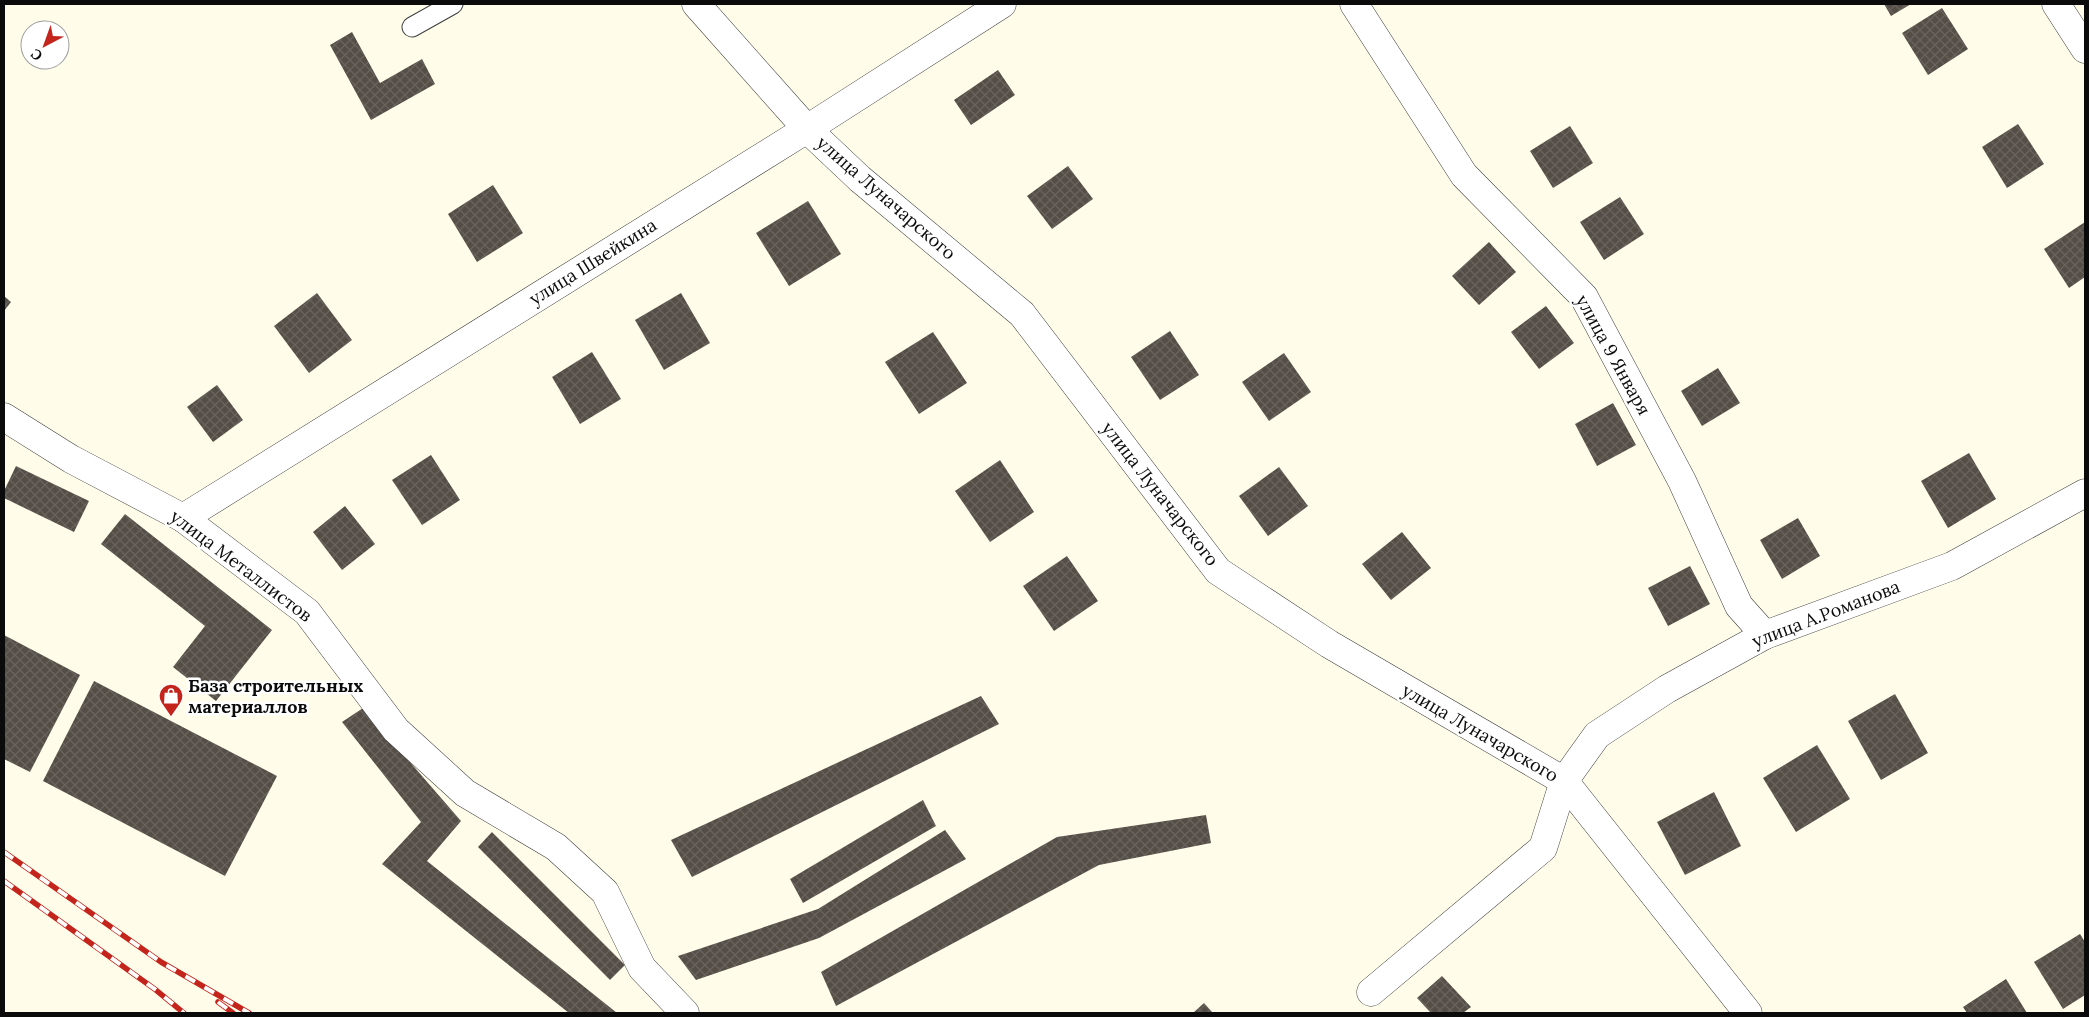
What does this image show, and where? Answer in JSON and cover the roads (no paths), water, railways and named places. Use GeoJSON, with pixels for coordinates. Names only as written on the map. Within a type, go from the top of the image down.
{"type":"FeatureCollection","features":[{"type":"Feature","properties":{"kind":"street","name":"улица Луначарского"},"geometry":{"type":"LineString","coordinates":[[696,4],[807,129],[860,179],[1022,314],[1218,571],[1329,644],[1564,781],[1748,1013]]}},
{"type":"Feature","properties":{"kind":"street","name":"улица Швейкина"},"geometry":{"type":"LineString","coordinates":[[183,518],[807,129],[1002,4]]}},
{"type":"Feature","properties":{"kind":"street","name":"улица 9 Января"},"geometry":{"type":"LineString","coordinates":[[1354,4],[1464,176],[1584,297],[1682,481],[1740,606],[1765,635]]}},
{"type":"Feature","properties":{"kind":"street"},"geometry":{"type":"LineString","coordinates":[[2056,4],[2085,49]]}},
{"type":"Feature","properties":{"kind":"street","name":"улица Металлистов"},"geometry":{"type":"LineString","coordinates":[[4,417],[71,459],[183,518],[307,612],[396,730],[465,793],[556,847],[605,892],[642,968],[685,1013]]}},
{"type":"Feature","properties":{"kind":"street","name":"улица А.Романова"},"geometry":{"type":"LineString","coordinates":[[1371,992],[1543,848],[1564,781],[1597,735],[1667,689],[1765,635],[1952,566],[2085,493]]}},
{"type":"Feature","properties":{"kind":"lane"},"geometry":{"type":"LineString","coordinates":[[412,27],[453,4]]}},
{"type":"Feature","properties":{"kind":"railway"},"geometry":{"type":"LineString","coordinates":[[4,852],[161,962],[249,1013]]}},
{"type":"Feature","properties":{"kind":"railway"},"geometry":{"type":"LineString","coordinates":[[4,881],[156,990],[184,1013]]}},
{"type":"Feature","properties":{"kind":"railway"},"geometry":{"type":"LineString","coordinates":[[218,1002],[233,1013]]}},
{"type":"Feature","properties":{"kind":"place","name":"База cтроительных материаллов"},"geometry":{"type":"Point","coordinates":[171,717]}}]}
